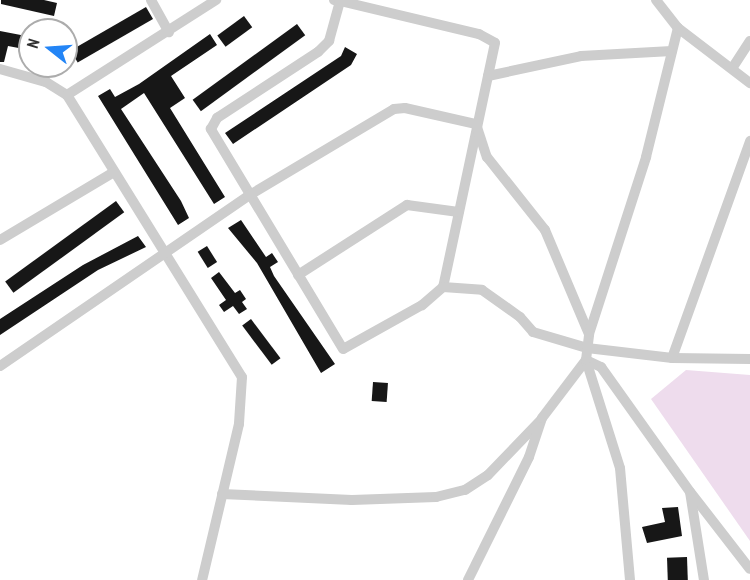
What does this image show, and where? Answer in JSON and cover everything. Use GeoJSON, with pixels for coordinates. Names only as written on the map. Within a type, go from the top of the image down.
{"type":"FeatureCollection","features":[{"type":"Feature","properties":{"kind":"street"},"geometry":{"type":"LineString","coordinates":[[151,0],[170,32]]}},
{"type":"Feature","properties":{"kind":"street"},"geometry":{"type":"LineString","coordinates":[[67,95],[170,32],[216,0]]}},
{"type":"Feature","properties":{"kind":"street"},"geometry":{"type":"LineString","coordinates":[[656,0],[678,28],[734,67],[750,83]]}},
{"type":"Feature","properties":{"kind":"street"},"geometry":{"type":"LineString","coordinates":[[337,1],[488,36],[495,43],[488,76],[442,287],[422,305],[343,349],[248,196],[214,137],[212,123],[318,52],[332,34],[337,1]]}},
{"type":"Feature","properties":{"kind":"street"},"geometry":{"type":"LineString","coordinates":[[630,580],[620,468],[586,360],[587,348],[589,334],[646,157],[678,28]]}},
{"type":"Feature","properties":{"kind":"street"},"geometry":{"type":"LineString","coordinates":[[734,67],[750,40]]}},
{"type":"Feature","properties":{"kind":"street"},"geometry":{"type":"LineString","coordinates":[[488,76],[581,56],[672,51]]}},
{"type":"Feature","properties":{"kind":"street"},"geometry":{"type":"LineString","coordinates":[[0,69],[46,82],[67,95],[242,377],[241,414],[202,580]]}},
{"type":"Feature","properties":{"kind":"street"},"geometry":{"type":"LineString","coordinates":[[0,366],[248,196],[394,109],[477,124]]}},
{"type":"Feature","properties":{"kind":"street"},"geometry":{"type":"LineString","coordinates":[[477,124],[487,157],[544,230],[589,334]]}},
{"type":"Feature","properties":{"kind":"street"},"geometry":{"type":"LineString","coordinates":[[672,358],[750,141]]}},
{"type":"Feature","properties":{"kind":"street"},"geometry":{"type":"LineString","coordinates":[[0,240],[114,172]]}},
{"type":"Feature","properties":{"kind":"street"},"geometry":{"type":"LineString","coordinates":[[298,275],[407,205],[459,212]]}},
{"type":"Feature","properties":{"kind":"street"},"geometry":{"type":"LineString","coordinates":[[442,287],[482,290],[520,317],[533,332],[587,348],[672,358],[750,359]]}},
{"type":"Feature","properties":{"kind":"street"},"geometry":{"type":"LineString","coordinates":[[222,494],[352,500],[446,494],[465,490],[488,475],[542,418],[586,360]]}},
{"type":"Feature","properties":{"kind":"street"},"geometry":{"type":"LineString","coordinates":[[586,360],[602,367],[690,492],[750,569]]}},
{"type":"Feature","properties":{"kind":"street"},"geometry":{"type":"LineString","coordinates":[[468,580],[529,457],[542,418]]}},
{"type":"Feature","properties":{"kind":"street"},"geometry":{"type":"LineString","coordinates":[[690,492],[704,580]]}},
{"type":"Feature","properties":{"kind":"shaded area"},"geometry":{"type":"Polygon","coordinates":[[[686,370],[750,375],[750,541],[651,399],[686,370]]]}},
{"type":"Feature","properties":{"kind":"building"},"geometry":{"type":"Polygon","coordinates":[[[1,0],[44,0],[57,3],[54,16],[1,4],[1,0]]]}},
{"type":"Feature","properties":{"kind":"building"},"geometry":{"type":"Polygon","coordinates":[[[146,7],[153,19],[78,62],[78,46],[146,7]]]}},
{"type":"Feature","properties":{"kind":"building"},"geometry":{"type":"Polygon","coordinates":[[[244,16],[252,27],[226,47],[217,35],[244,16]]]}},
{"type":"Feature","properties":{"kind":"building"},"geometry":{"type":"Polygon","coordinates":[[[297,24],[305,35],[201,111],[193,100],[297,24]]]}},
{"type":"Feature","properties":{"kind":"building"},"geometry":{"type":"Polygon","coordinates":[[[0,31],[18,34],[18,48],[8,46],[4,62],[0,62],[0,31]]]}},
{"type":"Feature","properties":{"kind":"building"},"geometry":{"type":"Polygon","coordinates":[[[210,34],[217,45],[171,76],[185,98],[170,108],[225,197],[214,204],[144,93],[121,109],[181,201],[189,218],[178,225],[98,96],[110,89],[115,97],[139,84],[210,34]]]}},
{"type":"Feature","properties":{"kind":"building"},"geometry":{"type":"Polygon","coordinates":[[[345,47],[357,54],[351,65],[233,144],[225,133],[341,56],[345,47]]]}},
{"type":"Feature","properties":{"kind":"building"},"geometry":{"type":"Polygon","coordinates":[[[116,201],[124,212],[13,293],[5,282],[116,201]]]}},
{"type":"Feature","properties":{"kind":"building"},"geometry":{"type":"Polygon","coordinates":[[[241,220],[266,257],[272,253],[278,262],[270,267],[274,276],[335,364],[321,373],[257,263],[228,228],[241,220]]]}},
{"type":"Feature","properties":{"kind":"building"},"geometry":{"type":"Polygon","coordinates":[[[138,236],[146,247],[98,270],[0,335],[0,319],[83,265],[138,236]]]}},
{"type":"Feature","properties":{"kind":"building"},"geometry":{"type":"Polygon","coordinates":[[[207,246],[217,262],[208,268],[198,252],[207,246]]]}},
{"type":"Feature","properties":{"kind":"building"},"geometry":{"type":"Polygon","coordinates":[[[219,272],[235,293],[240,290],[246,299],[242,302],[247,309],[239,314],[233,306],[224,312],[219,305],[226,300],[211,278],[219,272]]]}},
{"type":"Feature","properties":{"kind":"building"},"geometry":{"type":"Polygon","coordinates":[[[251,319],[280,358],[272,365],[242,326],[251,319]]]}},
{"type":"Feature","properties":{"kind":"building"},"geometry":{"type":"Polygon","coordinates":[[[373,382],[388,383],[387,402],[372,401],[373,382]]]}},
{"type":"Feature","properties":{"kind":"building"},"geometry":{"type":"Polygon","coordinates":[[[678,507],[682,536],[647,543],[642,527],[665,522],[662,508],[678,507]]]}},
{"type":"Feature","properties":{"kind":"building"},"geometry":{"type":"Polygon","coordinates":[[[687,557],[688,580],[668,580],[667,558],[687,557]]]}}]}
